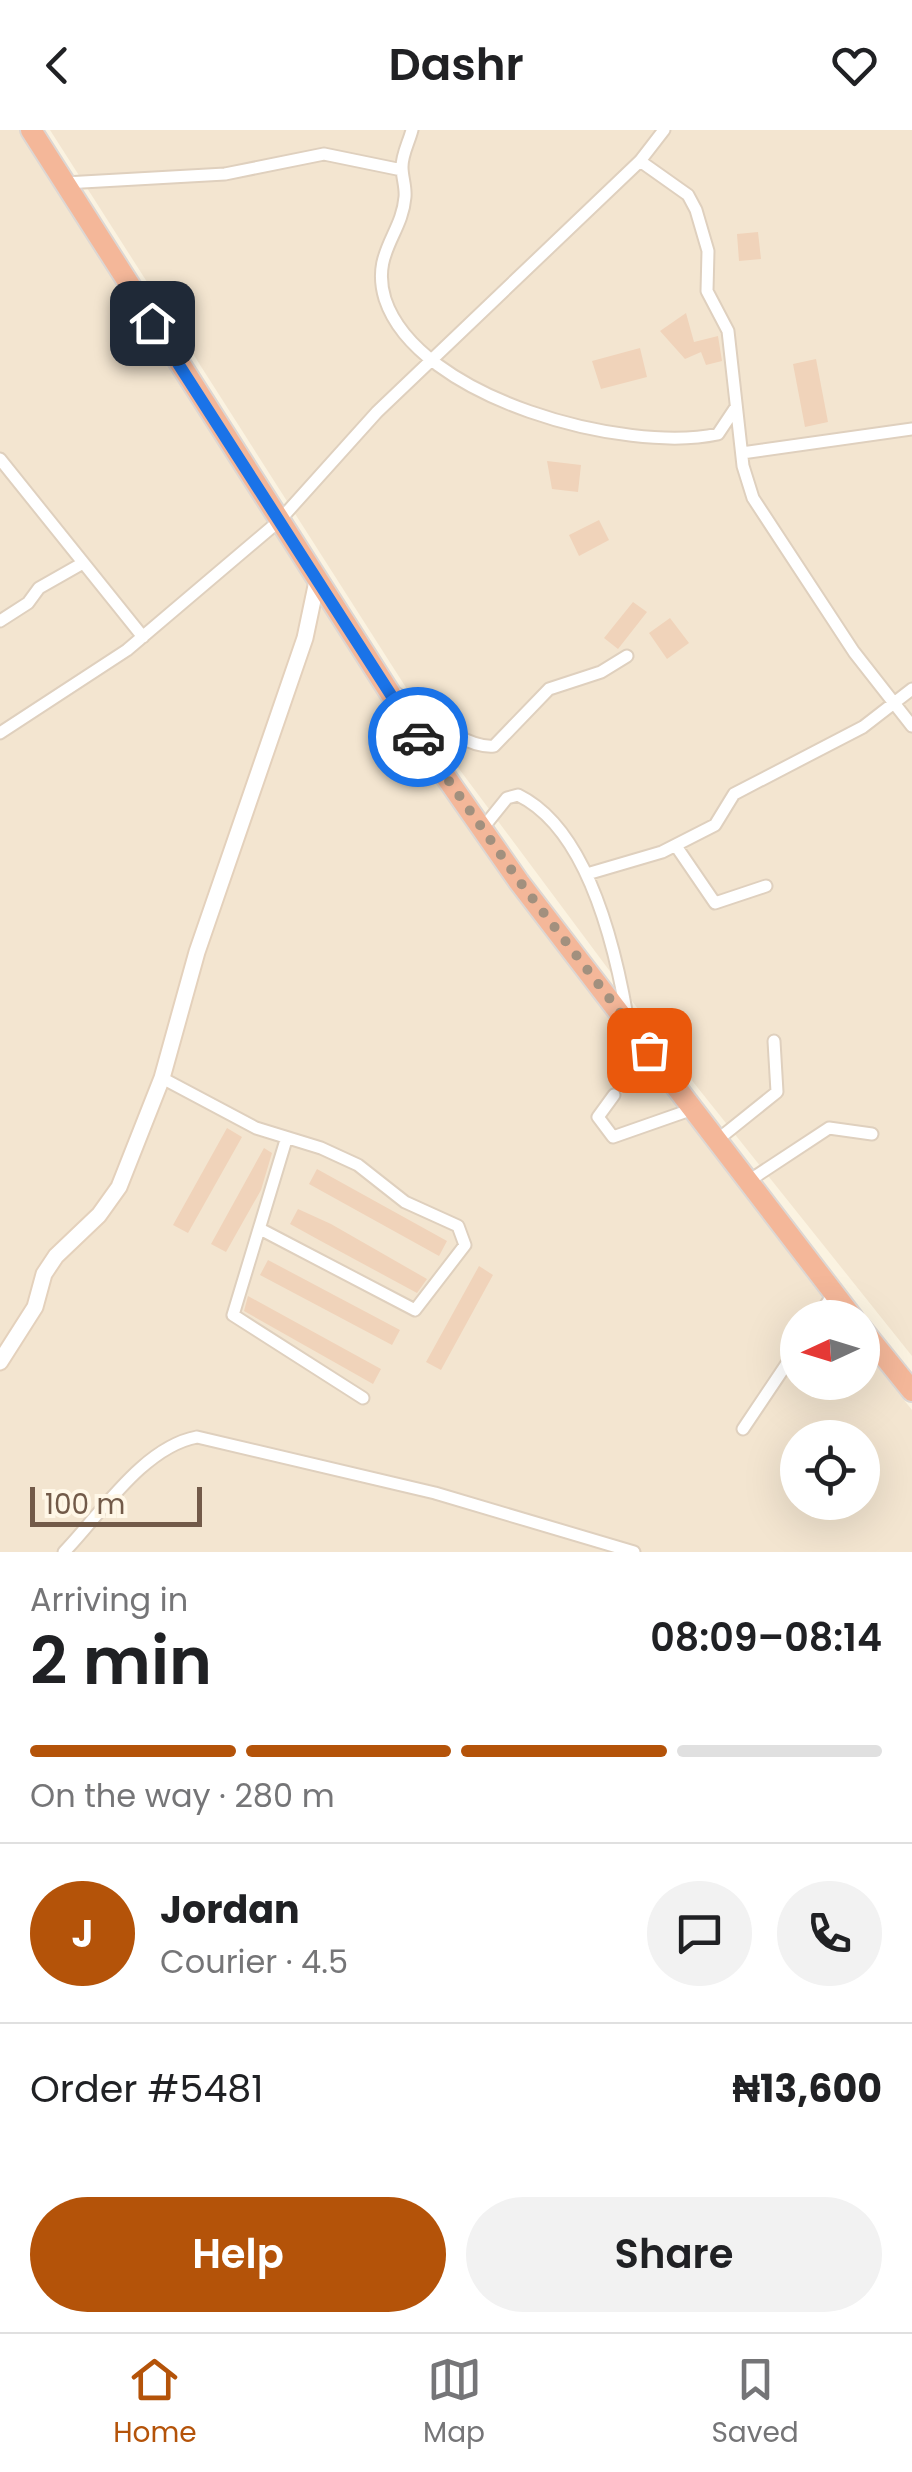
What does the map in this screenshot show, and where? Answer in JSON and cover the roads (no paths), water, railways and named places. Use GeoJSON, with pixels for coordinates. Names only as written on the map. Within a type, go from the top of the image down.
{"type":"FeatureCollection","features":[{"type":"Feature","properties":{"kind":"highway"},"geometry":{"type":"LineString","coordinates":[[31,130],[317,581],[482,829],[839,1300]]}},
{"type":"Feature","properties":{"kind":"highway"},"geometry":{"type":"LineString","coordinates":[[880,1352],[912,1391]]}},
{"type":"Feature","properties":{"kind":"street"},"geometry":{"type":"LineString","coordinates":[[412,130],[402,170],[406,196],[380,265],[386,299],[402,330],[429,361],[556,421],[668,440],[718,434],[726,428],[737,405]]}},
{"type":"Feature","properties":{"kind":"street"},"geometry":{"type":"LineString","coordinates":[[0,733],[92,676],[279,521],[429,361],[640,161],[664,130]]}},
{"type":"Feature","properties":{"kind":"street"},"geometry":{"type":"LineString","coordinates":[[64,183],[225,174],[324,154],[402,170]]}},
{"type":"Feature","properties":{"kind":"street"},"geometry":{"type":"LineString","coordinates":[[640,161],[688,195],[696,210],[708,251],[707,290],[728,332],[741,450],[753,498],[894,706],[912,726]]}},
{"type":"Feature","properties":{"kind":"street"},"geometry":{"type":"LineString","coordinates":[[718,434],[741,450],[912,429]]}},
{"type":"Feature","properties":{"kind":"street"},"geometry":{"type":"LineString","coordinates":[[0,459],[143,636]]}},
{"type":"Feature","properties":{"kind":"street"},"geometry":{"type":"LineString","coordinates":[[2,616],[83,563]]}},
{"type":"Feature","properties":{"kind":"street"},"geometry":{"type":"LineString","coordinates":[[0,1362],[35,1308],[44,1274],[56,1256],[100,1215],[119,1187],[162,1078],[197,952],[305,638],[317,581]]}},
{"type":"Feature","properties":{"kind":"street"},"geometry":{"type":"LineString","coordinates":[[386,687],[455,733],[494,746],[549,689],[602,672],[627,656]]}},
{"type":"Feature","properties":{"kind":"street"},"geometry":{"type":"LineString","coordinates":[[588,874],[676,846],[714,825],[734,794],[894,706],[912,690]]}},
{"type":"Feature","properties":{"kind":"street"},"geometry":{"type":"LineString","coordinates":[[482,829],[507,798],[523,796],[566,841],[588,874],[616,954],[628,1021]]}},
{"type":"Feature","properties":{"kind":"street"},"geometry":{"type":"LineString","coordinates":[[676,846],[715,903],[766,886]]}},
{"type":"Feature","properties":{"kind":"street"},"geometry":{"type":"LineString","coordinates":[[716,1141],[777,1092],[774,1042]]}},
{"type":"Feature","properties":{"kind":"street"},"geometry":{"type":"LineString","coordinates":[[162,1078],[286,1140],[322,1148],[358,1165],[404,1202],[458,1226],[464,1245],[415,1310],[262,1230]]}},
{"type":"Feature","properties":{"kind":"street"},"geometry":{"type":"LineString","coordinates":[[614,1095],[598,1117],[612,1136],[692,1108]]}},
{"type":"Feature","properties":{"kind":"street"},"geometry":{"type":"LineString","coordinates":[[747,1182],[829,1128],[872,1134]]}},
{"type":"Feature","properties":{"kind":"street"},"geometry":{"type":"LineString","coordinates":[[286,1140],[235,1318],[363,1398]]}},
{"type":"Feature","properties":{"kind":"street"},"geometry":{"type":"LineString","coordinates":[[829,1300],[834,1293]]}},
{"type":"Feature","properties":{"kind":"street"},"geometry":{"type":"LineString","coordinates":[[742,1429],[780,1373]]}},
{"type":"Feature","properties":{"kind":"street"},"geometry":{"type":"LineString","coordinates":[[64,1552],[130,1480],[182,1442],[198,1438],[435,1493],[634,1552]]}}]}
